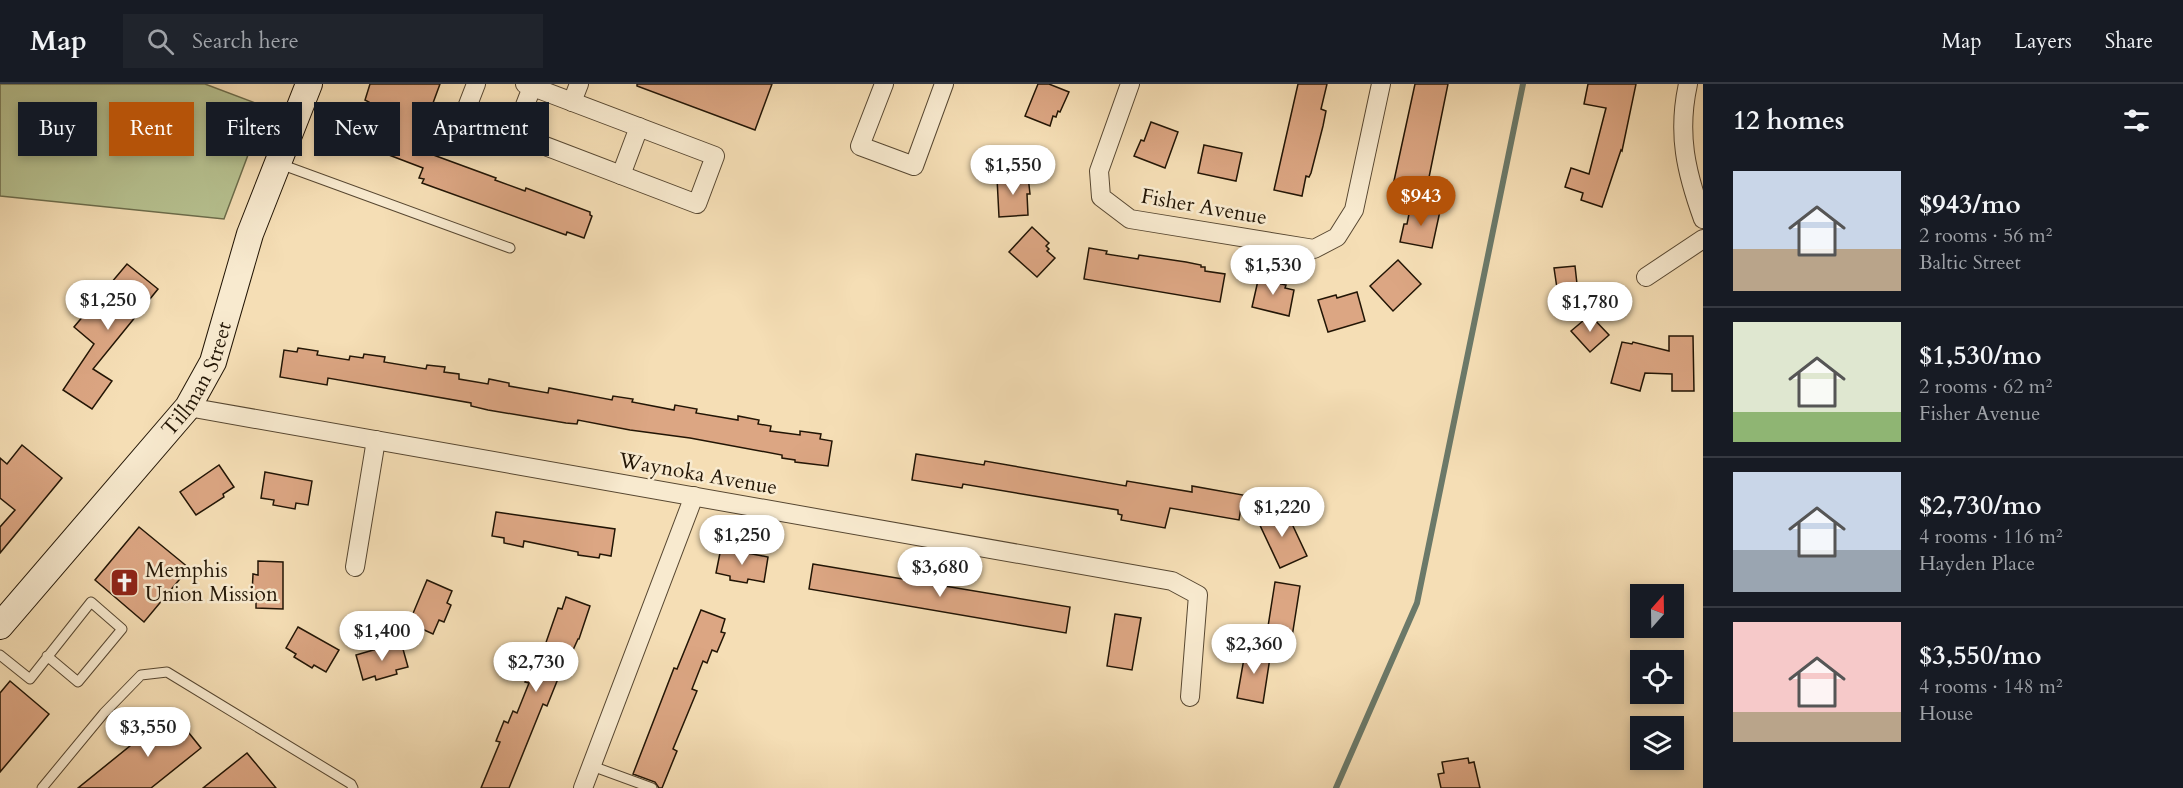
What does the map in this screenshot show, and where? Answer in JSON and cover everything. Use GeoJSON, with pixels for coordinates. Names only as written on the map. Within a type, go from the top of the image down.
{"type":"FeatureCollection","features":[{"type":"Feature","properties":{"kind":"main road","name":"Tillman Street"},"geometry":{"type":"LineString","coordinates":[[0,626],[188,407],[213,362],[250,234],[309,84]]}},
{"type":"Feature","properties":{"kind":"street"},"geometry":{"type":"LineString","coordinates":[[469,102],[476,84]]}},
{"type":"Feature","properties":{"kind":"street"},"geometry":{"type":"LineString","coordinates":[[572,102],[579,84]]}},
{"type":"Feature","properties":{"kind":"street"},"geometry":{"type":"LineString","coordinates":[[884,84],[861,146],[914,166],[944,84]]}},
{"type":"Feature","properties":{"kind":"street","name":"Fisher Avenue"},"geometry":{"type":"LineString","coordinates":[[1130,84],[1099,171],[1101,197],[1130,219],[1314,249],[1337,237],[1354,210],[1381,84]]}},
{"type":"Feature","properties":{"kind":"street"},"geometry":{"type":"LineString","coordinates":[[1688,84],[1682,120],[1683,142],[1692,189],[1703,219]]}},
{"type":"Feature","properties":{"kind":"street"},"geometry":{"type":"LineString","coordinates":[[524,102],[529,85],[715,156],[697,204],[549,147]]}},
{"type":"Feature","properties":{"kind":"street"},"geometry":{"type":"LineString","coordinates":[[621,175],[639,127]]}},
{"type":"Feature","properties":{"kind":"street"},"geometry":{"type":"LineString","coordinates":[[1646,277],[1703,239]]}},
{"type":"Feature","properties":{"kind":"street","name":"Waynoka Avenue"},"geometry":{"type":"LineString","coordinates":[[188,407],[1172,581],[1198,595],[1190,698]]}},
{"type":"Feature","properties":{"kind":"street"},"geometry":{"type":"LineString","coordinates":[[355,567],[376,440]]}},
{"type":"Feature","properties":{"kind":"street"},"geometry":{"type":"LineString","coordinates":[[583,788],[694,496]]}},
{"type":"Feature","properties":{"kind":"lane"},"geometry":{"type":"LineString","coordinates":[[278,163],[510,248]]}},
{"type":"Feature","properties":{"kind":"lane"},"geometry":{"type":"LineString","coordinates":[[0,655],[30,679],[47,656],[92,602],[122,629],[78,682],[47,656]]}},
{"type":"Feature","properties":{"kind":"lane"},"geometry":{"type":"LineString","coordinates":[[42,788],[104,713],[141,675],[167,672],[351,784],[353,788]]}},
{"type":"Feature","properties":{"kind":"lane"},"geometry":{"type":"LineString","coordinates":[[592,766],[652,788]]}},
{"type":"Feature","properties":{"kind":"green space"},"geometry":{"type":"Polygon","coordinates":[[[0,84],[205,84],[253,102],[206,102],[206,156],[248,156],[224,219],[0,196],[0,84]]]}},
{"type":"Feature","properties":{"kind":"building"},"geometry":{"type":"Polygon","coordinates":[[[370,84],[440,84],[433,102],[412,102],[412,156],[436,156],[525,191],[526,188],[590,212],[592,216],[584,238],[567,232],[566,235],[422,183],[424,179],[419,178],[423,168],[392,156],[400,156],[400,102],[365,100],[370,84]]]}},
{"type":"Feature","properties":{"kind":"building"},"geometry":{"type":"Polygon","coordinates":[[[637,84],[772,84],[755,130],[637,86],[637,84]]]}},
{"type":"Feature","properties":{"kind":"building"},"geometry":{"type":"Polygon","coordinates":[[[1038,84],[1049,84],[1069,92],[1060,112],[1058,111],[1056,117],[1053,116],[1050,126],[1025,116],[1038,84]]]}},
{"type":"Feature","properties":{"kind":"building"},"geometry":{"type":"Polygon","coordinates":[[[1298,84],[1327,84],[1321,109],[1326,111],[1323,126],[1311,173],[1309,177],[1306,176],[1302,196],[1274,190],[1298,84]]]}},
{"type":"Feature","properties":{"kind":"building"},"geometry":{"type":"Polygon","coordinates":[[[1415,84],[1448,84],[1425,197],[1392,190],[1415,84]]]}},
{"type":"Feature","properties":{"kind":"building"},"geometry":{"type":"Polygon","coordinates":[[[1588,84],[1636,84],[1622,151],[1602,207],[1581,200],[1583,193],[1565,187],[1571,168],[1589,174],[1606,108],[1584,104],[1588,84]]]}},
{"type":"Feature","properties":{"kind":"building"},"geometry":{"type":"Polygon","coordinates":[[[1151,122],[1178,132],[1165,168],[1134,156],[1141,140],[1144,141],[1151,122]]]}},
{"type":"Feature","properties":{"kind":"building"},"geometry":{"type":"Polygon","coordinates":[[[1204,145],[1242,153],[1236,181],[1198,173],[1204,145]]]}},
{"type":"Feature","properties":{"kind":"building"},"geometry":{"type":"Polygon","coordinates":[[[1028,176],[1030,194],[1027,194],[1028,215],[999,217],[997,178],[1028,176]]]}},
{"type":"Feature","properties":{"kind":"building"},"geometry":{"type":"Polygon","coordinates":[[[1411,204],[1440,211],[1432,248],[1400,242],[1411,204]]]}},
{"type":"Feature","properties":{"kind":"building"},"geometry":{"type":"Polygon","coordinates":[[[1032,227],[1049,243],[1046,246],[1049,249],[1047,251],[1055,258],[1037,277],[1009,252],[1032,227]]]}},
{"type":"Feature","properties":{"kind":"building"},"geometry":{"type":"Polygon","coordinates":[[[1089,248],[1107,251],[1106,254],[1138,259],[1139,255],[1186,262],[1201,265],[1205,267],[1205,271],[1225,274],[1220,302],[1084,279],[1089,248]]]}},
{"type":"Feature","properties":{"kind":"building"},"geometry":{"type":"Polygon","coordinates":[[[1398,260],[1421,284],[1393,311],[1370,286],[1398,260]]]}},
{"type":"Feature","properties":{"kind":"building"},"geometry":{"type":"Polygon","coordinates":[[[127,264],[158,289],[93,369],[112,381],[92,409],[63,390],[94,344],[74,327],[127,264]]]}},
{"type":"Feature","properties":{"kind":"building"},"geometry":{"type":"Polygon","coordinates":[[[1575,266],[1578,293],[1558,295],[1554,268],[1575,266]]]}},
{"type":"Feature","properties":{"kind":"building"},"geometry":{"type":"Polygon","coordinates":[[[1259,276],[1282,281],[1281,284],[1286,285],[1285,288],[1294,290],[1289,316],[1252,307],[1259,276]]]}},
{"type":"Feature","properties":{"kind":"building"},"geometry":{"type":"Polygon","coordinates":[[[1357,292],[1365,321],[1328,332],[1318,300],[1336,295],[1337,298],[1357,292]]]}},
{"type":"Feature","properties":{"kind":"building"},"geometry":{"type":"Polygon","coordinates":[[[1590,315],[1609,335],[1590,352],[1571,331],[1590,315]]]}},
{"type":"Feature","properties":{"kind":"building"},"geometry":{"type":"Polygon","coordinates":[[[1669,336],[1693,336],[1694,391],[1672,391],[1672,374],[1645,373],[1640,391],[1611,383],[1622,342],[1632,344],[1633,342],[1669,351],[1669,336]]]}},
{"type":"Feature","properties":{"kind":"building"},"geometry":{"type":"Polygon","coordinates":[[[298,348],[318,351],[317,355],[349,360],[350,356],[363,358],[364,354],[385,357],[384,362],[426,369],[427,365],[445,367],[444,372],[459,374],[459,379],[488,384],[489,379],[509,383],[509,386],[548,393],[549,388],[612,400],[613,396],[674,410],[675,405],[697,409],[696,413],[738,420],[738,416],[759,420],[758,424],[771,426],[770,431],[800,435],[800,431],[821,434],[820,439],[832,441],[828,466],[795,462],[795,460],[782,458],[782,455],[690,438],[578,420],[577,424],[566,423],[488,410],[471,406],[471,403],[328,378],[327,385],[280,377],[284,350],[297,352],[298,348]]]}},
{"type":"Feature","properties":{"kind":"building"},"geometry":{"type":"Polygon","coordinates":[[[22,445],[62,478],[0,553],[0,527],[15,510],[0,498],[0,458],[7,464],[22,445]]]}},
{"type":"Feature","properties":{"kind":"building"},"geometry":{"type":"Polygon","coordinates":[[[916,454],[984,465],[985,461],[1126,486],[1127,481],[1192,492],[1192,486],[1243,495],[1239,520],[1170,508],[1165,528],[1121,520],[1122,515],[1118,514],[1118,510],[963,484],[962,488],[912,480],[916,454]]]}},
{"type":"Feature","properties":{"kind":"building"},"geometry":{"type":"Polygon","coordinates":[[[219,465],[234,487],[223,494],[224,497],[196,515],[180,492],[219,465]]]}},
{"type":"Feature","properties":{"kind":"building"},"geometry":{"type":"Polygon","coordinates":[[[265,472],[312,481],[308,505],[296,503],[295,509],[273,505],[274,500],[261,498],[265,472]]]}},
{"type":"Feature","properties":{"kind":"building"},"geometry":{"type":"Polygon","coordinates":[[[1285,509],[1307,556],[1280,568],[1258,521],[1285,509]]]}},
{"type":"Feature","properties":{"kind":"building"},"geometry":{"type":"Polygon","coordinates":[[[496,512],[615,529],[611,556],[600,554],[599,558],[578,555],[578,552],[524,541],[523,547],[504,543],[504,538],[492,536],[496,512]]]}},
{"type":"Feature","properties":{"kind":"building"},"geometry":{"type":"Polygon","coordinates":[[[139,527],[189,568],[144,622],[95,580],[139,527]]]}},
{"type":"Feature","properties":{"kind":"building"},"geometry":{"type":"Polygon","coordinates":[[[721,548],[768,557],[764,582],[748,579],[747,583],[730,580],[730,576],[716,573],[721,548]]]}},
{"type":"Feature","properties":{"kind":"building"},"geometry":{"type":"Polygon","coordinates":[[[258,561],[283,562],[283,609],[256,608],[256,595],[252,595],[253,574],[258,575],[258,561]]]}},
{"type":"Feature","properties":{"kind":"building"},"geometry":{"type":"Polygon","coordinates":[[[813,564],[1070,607],[1066,633],[809,589],[813,564]]]}},
{"type":"Feature","properties":{"kind":"building"},"geometry":{"type":"Polygon","coordinates":[[[427,580],[452,591],[447,603],[451,605],[444,622],[439,620],[433,634],[409,623],[427,580]]]}},
{"type":"Feature","properties":{"kind":"building"},"geometry":{"type":"Polygon","coordinates":[[[1275,582],[1300,586],[1292,637],[1267,633],[1275,582]]]}},
{"type":"Feature","properties":{"kind":"building"},"geometry":{"type":"Polygon","coordinates":[[[566,597],[590,606],[579,639],[573,650],[570,649],[547,706],[543,704],[509,788],[481,788],[500,742],[496,741],[504,721],[508,723],[513,711],[517,713],[529,683],[525,682],[532,663],[536,665],[542,654],[558,608],[562,609],[566,597]]]}},
{"type":"Feature","properties":{"kind":"building"},"geometry":{"type":"Polygon","coordinates":[[[701,610],[725,619],[721,632],[725,633],[717,652],[712,650],[707,663],[703,661],[692,689],[697,691],[673,749],[677,751],[662,788],[659,788],[655,782],[633,774],[674,668],[677,669],[701,610]]]}},
{"type":"Feature","properties":{"kind":"building"},"geometry":{"type":"Polygon","coordinates":[[[1115,614],[1141,618],[1132,670],[1107,666],[1115,614]]]}},
{"type":"Feature","properties":{"kind":"building"},"geometry":{"type":"Polygon","coordinates":[[[298,627],[339,650],[326,672],[314,665],[312,668],[294,657],[296,654],[286,648],[298,627]]]}},
{"type":"Feature","properties":{"kind":"building"},"geometry":{"type":"Polygon","coordinates":[[[401,642],[408,667],[396,670],[397,674],[376,680],[375,676],[363,680],[356,655],[401,642]]]}},
{"type":"Feature","properties":{"kind":"building"},"geometry":{"type":"Polygon","coordinates":[[[1246,647],[1271,651],[1263,703],[1237,698],[1246,647]]]}},
{"type":"Feature","properties":{"kind":"building"},"geometry":{"type":"Polygon","coordinates":[[[10,681],[49,714],[0,772],[0,693],[10,681]]]}},
{"type":"Feature","properties":{"kind":"building"},"geometry":{"type":"Polygon","coordinates":[[[172,712],[201,748],[151,788],[78,788],[172,712]]]}},
{"type":"Feature","properties":{"kind":"building"},"geometry":{"type":"Polygon","coordinates":[[[247,753],[276,788],[203,788],[247,753]]]}},
{"type":"Feature","properties":{"kind":"building"},"geometry":{"type":"Polygon","coordinates":[[[1468,758],[1469,763],[1474,762],[1480,788],[1441,788],[1438,774],[1444,773],[1442,762],[1468,758]]]}},
{"type":"Feature","properties":{"kind":"waterway"},"geometry":{"type":"LineString","coordinates":[[1336,788],[1417,603],[1523,84]]}},
{"type":"Feature","properties":{"kind":"place","name":"Memphis Union Mission"},"geometry":{"type":"Point","coordinates":[124,582]}}]}
